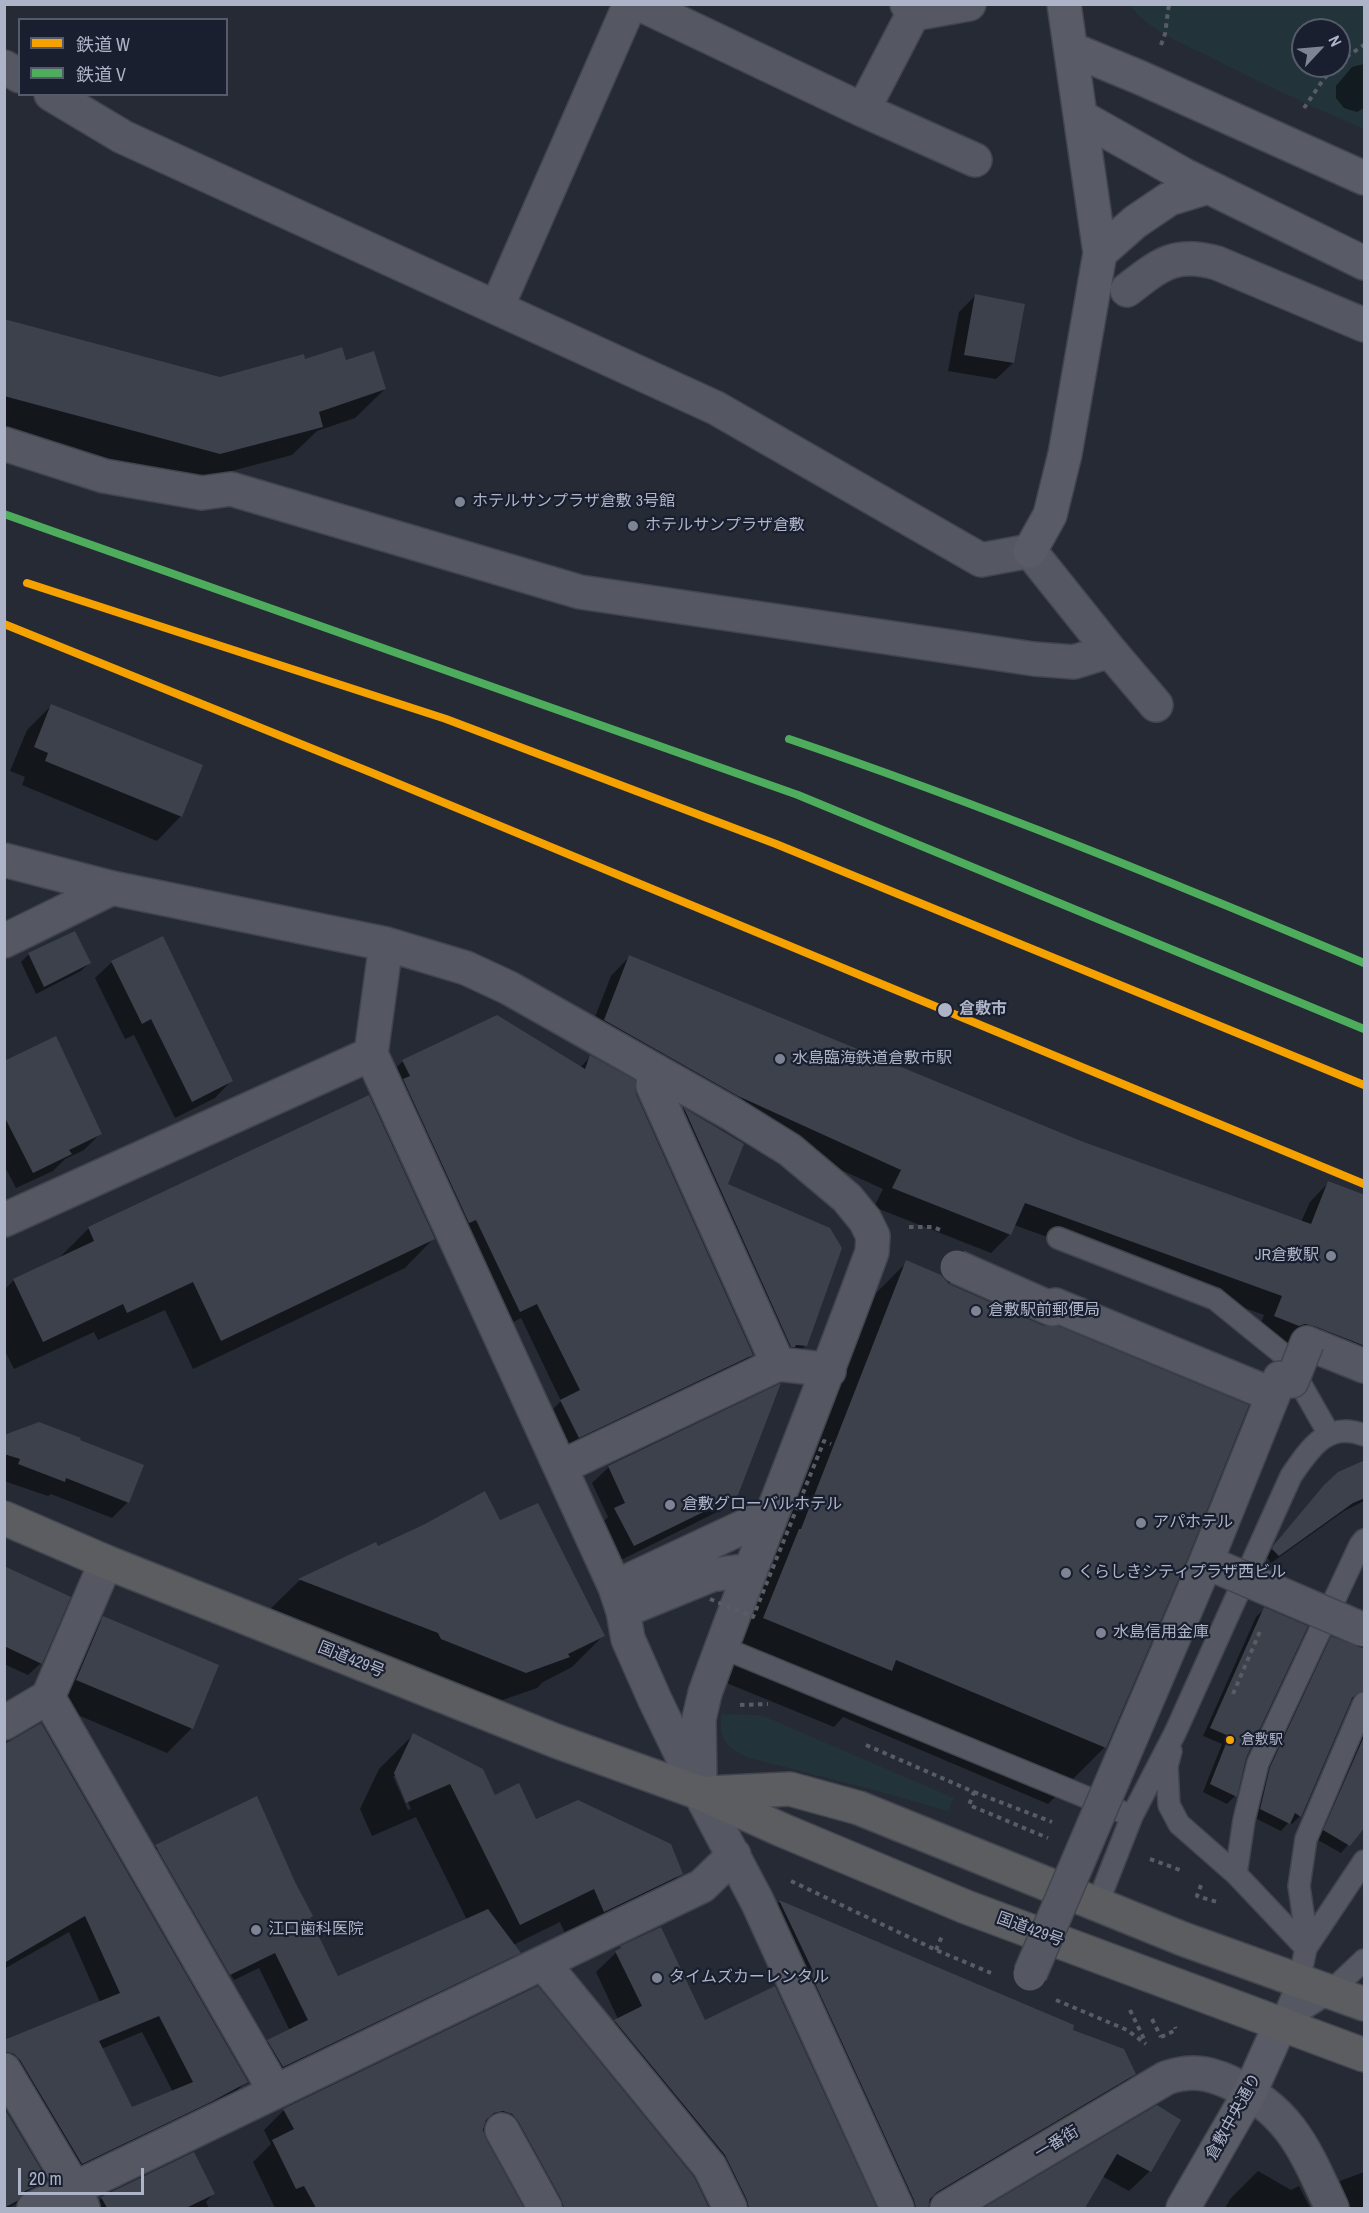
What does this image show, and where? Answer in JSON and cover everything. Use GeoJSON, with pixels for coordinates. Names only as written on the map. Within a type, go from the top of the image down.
{"type":"FeatureCollection","features":[{"type":"Feature","properties":{"kind":"highway","name":"国道429号"},"geometry":{"type":"LineString","coordinates":[[4,1518],[106,1562],[556,1741],[700,1793],[966,1907],[1365,2055]]}},
{"type":"Feature","properties":{"kind":"highway","name":"国道429号"},"geometry":{"type":"LineString","coordinates":[[700,1793],[790,1789],[849,1806],[905,1825],[1041,1884],[1183,1939],[1365,2004]]}},
{"type":"Feature","properties":{"kind":"street"},"geometry":{"type":"LineString","coordinates":[[497,307],[630,4]]}},
{"type":"Feature","properties":{"kind":"street"},"geometry":{"type":"LineString","coordinates":[[640,4],[863,110],[975,160]]}},
{"type":"Feature","properties":{"kind":"street"},"geometry":{"type":"LineString","coordinates":[[863,110],[910,9],[969,4]]}},
{"type":"Feature","properties":{"kind":"street"},"geometry":{"type":"LineString","coordinates":[[1030,551],[1050,515],[1065,454],[1100,253],[1064,4]]}},
{"type":"Feature","properties":{"kind":"street"},"geometry":{"type":"LineString","coordinates":[[1071,49],[1365,178]]}},
{"type":"Feature","properties":{"kind":"street"},"geometry":{"type":"LineString","coordinates":[[4,67],[18,75]]}},
{"type":"Feature","properties":{"kind":"street"},"geometry":{"type":"LineString","coordinates":[[54,96],[123,137],[716,408],[981,560],[1030,551]]}},
{"type":"Feature","properties":{"kind":"street"},"geometry":{"type":"LineString","coordinates":[[1081,117],[1208,187],[1365,263]]}},
{"type":"Feature","properties":{"kind":"street"},"geometry":{"type":"LineString","coordinates":[[1100,253],[1135,222],[1169,199],[1208,187]]}},
{"type":"Feature","properties":{"kind":"street"},"geometry":{"type":"LineString","coordinates":[[1127,290],[1156,268],[1184,258],[1197,257],[1217,263],[1365,325]]}},
{"type":"Feature","properties":{"kind":"street"},"geometry":{"type":"LineString","coordinates":[[4,444],[104,476],[202,493],[231,489],[580,592],[1034,659],[1074,662],[1110,651]]}},
{"type":"Feature","properties":{"kind":"street"},"geometry":{"type":"LineString","coordinates":[[1030,551],[1156,705]]}},
{"type":"Feature","properties":{"kind":"street"},"geometry":{"type":"LineString","coordinates":[[4,861],[112,888],[386,944],[466,968],[509,988],[790,1150],[847,1198],[865,1220],[873,1236],[872,1252],[829,1371],[771,1514],[705,1693],[699,1719],[700,1793]]}},
{"type":"Feature","properties":{"kind":"street"},"geometry":{"type":"LineString","coordinates":[[4,941],[112,888]]}},
{"type":"Feature","properties":{"kind":"street"},"geometry":{"type":"LineString","coordinates":[[386,944],[371,1054],[561,1467],[619,1599],[628,1639],[700,1793],[757,1901],[897,2208]]}},
{"type":"Feature","properties":{"kind":"street"},"geometry":{"type":"LineString","coordinates":[[4,1220],[371,1054]]}},
{"type":"Feature","properties":{"kind":"street"},"geometry":{"type":"LineString","coordinates":[[654,1071],[652,1086],[778,1364]]}},
{"type":"Feature","properties":{"kind":"street"},"geometry":{"type":"LineString","coordinates":[[957,1267],[1052,1310],[1055,1305],[1273,1395]]}},
{"type":"Feature","properties":{"kind":"street"},"geometry":{"type":"LineString","coordinates":[[1015,1975],[1206,1562],[1280,1378],[1292,1382],[1307,1343],[1365,1366]]}},
{"type":"Feature","properties":{"kind":"street"},"geometry":{"type":"LineString","coordinates":[[561,1467],[778,1364],[829,1371]]}},
{"type":"Feature","properties":{"kind":"street"},"geometry":{"type":"LineString","coordinates":[[619,1599],[771,1514]]}},
{"type":"Feature","properties":{"kind":"street"},"geometry":{"type":"LineString","coordinates":[[4,1723],[48,1697],[106,1562]]}},
{"type":"Feature","properties":{"kind":"street"},"geometry":{"type":"LineString","coordinates":[[1206,1562],[1365,1630]]}},
{"type":"Feature","properties":{"kind":"street"},"geometry":{"type":"LineString","coordinates":[[619,1599],[711,1575],[751,1570]]}},
{"type":"Feature","properties":{"kind":"street"},"geometry":{"type":"LineString","coordinates":[[48,1697],[275,2091]]}},
{"type":"Feature","properties":{"kind":"street"},"geometry":{"type":"LineString","coordinates":[[34,2208],[79,2198],[275,2091],[702,1886],[734,1855]]}},
{"type":"Feature","properties":{"kind":"street"},"geometry":{"type":"LineString","coordinates":[[543,1963],[710,2167],[730,2208]]}},
{"type":"Feature","properties":{"kind":"street","name":"倉敷中央通り"},"geometry":{"type":"LineString","coordinates":[[1183,2208],[1250,2092],[1281,2023]]}},
{"type":"Feature","properties":{"kind":"street"},"geometry":{"type":"LineString","coordinates":[[4,2070],[79,2198]]}},
{"type":"Feature","properties":{"kind":"street","name":"一番街"},"geometry":{"type":"LineString","coordinates":[[947,2208],[1166,2078],[1180,2073],[1203,2073],[1250,2092]]}},
{"type":"Feature","properties":{"kind":"street"},"geometry":{"type":"LineString","coordinates":[[1250,2092],[1280,2116],[1302,2145],[1332,2208]]}},
{"type":"Feature","properties":{"kind":"street"},"geometry":{"type":"LineString","coordinates":[[502,2130],[545,2208]]}},
{"type":"Feature","properties":{"kind":"lane"},"geometry":{"type":"LineString","coordinates":[[1058,1238],[1215,1299],[1284,1355],[1329,1434]]}},
{"type":"Feature","properties":{"kind":"lane"},"geometry":{"type":"LineString","coordinates":[[1097,1905],[1132,1816],[1175,1733],[1291,1476],[1311,1446],[1329,1434],[1347,1432],[1365,1435]]}},
{"type":"Feature","properties":{"kind":"lane"},"geometry":{"type":"LineString","coordinates":[[1236,1874],[1244,1820],[1258,1763],[1360,1545],[1365,1540]]}},
{"type":"Feature","properties":{"kind":"lane"},"geometry":{"type":"LineString","coordinates":[[721,1647],[1132,1816]]}},
{"type":"Feature","properties":{"kind":"lane"},"geometry":{"type":"LineString","coordinates":[[1281,2023],[1299,1981],[1306,1948],[1299,1886],[1306,1839],[1365,1703]]}},
{"type":"Feature","properties":{"kind":"lane"},"geometry":{"type":"LineString","coordinates":[[1175,1733],[1167,1766],[1169,1805],[1179,1824],[1236,1874],[1306,1948]]}},
{"type":"Feature","properties":{"kind":"lane"},"geometry":{"type":"LineString","coordinates":[[1306,1948],[1365,1861]]}},
{"type":"Feature","properties":{"kind":"lane"},"geometry":{"type":"LineString","coordinates":[[1281,2023],[1330,1992],[1365,1960]]}},
{"type":"Feature","properties":{"kind":"path"},"geometry":{"type":"LineString","coordinates":[[1158,51],[1165,34],[1169,4]]}},
{"type":"Feature","properties":{"kind":"path"},"geometry":{"type":"LineString","coordinates":[[1351,54],[1365,45]]}},
{"type":"Feature","properties":{"kind":"path"},"geometry":{"type":"LineString","coordinates":[[1299,116],[1325,78]]}},
{"type":"Feature","properties":{"kind":"path"},"geometry":{"type":"LineString","coordinates":[[710,1599],[753,1617],[824,1441],[831,1444]]}},
{"type":"Feature","properties":{"kind":"path"},"geometry":{"type":"LineString","coordinates":[[1233,1694],[1261,1629]]}},
{"type":"Feature","properties":{"kind":"path"},"geometry":{"type":"LineString","coordinates":[[731,1705],[770,1704]]}},
{"type":"Feature","properties":{"kind":"path"},"geometry":{"type":"LineString","coordinates":[[856,1741],[974,1792],[1057,1824]]}},
{"type":"Feature","properties":{"kind":"path"},"geometry":{"type":"LineString","coordinates":[[974,1792],[969,1805],[1050,1839]]}},
{"type":"Feature","properties":{"kind":"path"},"geometry":{"type":"LineString","coordinates":[[1144,1857],[1184,1871]]}},
{"type":"Feature","properties":{"kind":"path"},"geometry":{"type":"LineString","coordinates":[[787,1879],[936,1950],[1015,1975]]}},
{"type":"Feature","properties":{"kind":"path"},"geometry":{"type":"LineString","coordinates":[[1197,1896],[1203,1879]]}},
{"type":"Feature","properties":{"kind":"path"},"geometry":{"type":"LineString","coordinates":[[1053,1999],[1127,2030],[1146,2044]]}},
{"type":"Feature","properties":{"kind":"path"},"geometry":{"type":"LineString","coordinates":[[1128,2008],[1146,2044]]}},
{"type":"Feature","properties":{"kind":"path"},"geometry":{"type":"LineString","coordinates":[[1146,2044],[1161,2037],[1156,2029]]}},
{"type":"Feature","properties":{"kind":"shaded area"},"geometry":{"type":"Polygon","coordinates":[[[1130,5],[1364,5],[1364,129],[1284,94],[1175,40],[1145,21],[1130,5]]]}},
{"type":"Feature","properties":{"kind":"shaded area"},"geometry":{"type":"Polygon","coordinates":[[[721,1714],[761,1715],[954,1798],[948,1811],[749,1758],[735,1751],[726,1742],[721,1730],[721,1714]]]}},
{"type":"Feature","properties":{"kind":"building"},"geometry":{"type":"Polygon","coordinates":[[[975,294],[1025,304],[1014,363],[964,355],[975,294]]]}},
{"type":"Feature","properties":{"kind":"building"},"geometry":{"type":"Polygon","coordinates":[[[4,319],[220,377],[304,354],[305,359],[342,347],[346,360],[374,351],[386,389],[319,412],[323,427],[220,454],[4,396],[4,319]]]}},
{"type":"Feature","properties":{"kind":"building"},"geometry":{"type":"Polygon","coordinates":[[[51,704],[203,765],[182,817],[45,761],[48,753],[34,747],[51,704]]]}},
{"type":"Feature","properties":{"kind":"building"},"geometry":{"type":"Polygon","coordinates":[[[75,931],[91,963],[44,987],[28,953],[75,931]]]}},
{"type":"Feature","properties":{"kind":"building"},"geometry":{"type":"Polygon","coordinates":[[[163,936],[233,1081],[192,1102],[151,1019],[142,1024],[111,961],[163,936]]]}},
{"type":"Feature","properties":{"kind":"building"},"geometry":{"type":"Polygon","coordinates":[[[629,955],[1081,1141],[1311,1224],[1328,1181],[1365,1195],[1365,1346],[1314,1326],[1305,1324],[1299,1326],[1274,1316],[1282,1296],[1025,1203],[1011,1235],[892,1188],[901,1170],[738,1096],[604,1020],[629,955]]]}},
{"type":"Feature","properties":{"kind":"building"},"geometry":{"type":"Polygon","coordinates":[[[497,1015],[585,1069],[590,1055],[635,1080],[636,1094],[753,1355],[579,1438],[560,1400],[580,1390],[537,1304],[520,1312],[476,1220],[469,1223],[403,1079],[410,1076],[402,1060],[497,1015]]]}},
{"type":"Feature","properties":{"kind":"building"},"geometry":{"type":"Polygon","coordinates":[[[56,1036],[102,1134],[69,1150],[72,1154],[33,1173],[4,1116],[4,1061],[56,1036]]]}},
{"type":"Feature","properties":{"kind":"building"},"geometry":{"type":"Polygon","coordinates":[[[369,1095],[435,1239],[221,1341],[193,1282],[127,1313],[123,1304],[43,1342],[13,1279],[94,1241],[88,1227],[369,1095]]]}},
{"type":"Feature","properties":{"kind":"building"},"geometry":{"type":"Polygon","coordinates":[[[684,1108],[744,1144],[728,1184],[830,1228],[842,1248],[807,1346],[791,1347],[684,1108]]]}},
{"type":"Feature","properties":{"kind":"building","name":"くらしきシティプラザ西ビル"},"geometry":{"type":"Polygon","coordinates":[[[906,1260],[941,1275],[949,1284],[1044,1326],[1058,1326],[1249,1405],[1189,1555],[1106,1748],[896,1660],[892,1671],[763,1618],[799,1529],[801,1529],[906,1260]]]}},
{"type":"Feature","properties":{"kind":"building"},"geometry":{"type":"Polygon","coordinates":[[[781,1383],[738,1495],[634,1546],[614,1508],[625,1503],[608,1466],[781,1383]]]}},
{"type":"Feature","properties":{"kind":"building"},"geometry":{"type":"Polygon","coordinates":[[[39,1422],[144,1465],[129,1503],[66,1478],[65,1482],[18,1464],[20,1459],[4,1454],[4,1435],[39,1422]]]}},
{"type":"Feature","properties":{"kind":"building"},"geometry":{"type":"Polygon","coordinates":[[[1365,1460],[1365,1498],[1353,1503],[1279,1556],[1272,1549],[1273,1546],[1324,1485],[1338,1472],[1365,1460]]]}},
{"type":"Feature","properties":{"kind":"building"},"geometry":{"type":"Polygon","coordinates":[[[485,1491],[500,1520],[538,1503],[605,1636],[568,1654],[570,1657],[526,1673],[441,1639],[438,1633],[298,1579],[376,1542],[378,1546],[425,1524],[485,1491]]]}},
{"type":"Feature","properties":{"kind":"building"},"geometry":{"type":"Polygon","coordinates":[[[4,1566],[71,1597],[42,1664],[4,1646],[4,1566]]]}},
{"type":"Feature","properties":{"kind":"building"},"geometry":{"type":"Polygon","coordinates":[[[1264,1607],[1308,1626],[1246,1758],[1237,1797],[1210,1784],[1229,1736],[1210,1728],[1264,1607]]]}},
{"type":"Feature","properties":{"kind":"building"},"geometry":{"type":"Polygon","coordinates":[[[103,1616],[219,1665],[193,1729],[76,1680],[103,1616]]]}},
{"type":"Feature","properties":{"kind":"building"},"geometry":{"type":"Polygon","coordinates":[[[1331,1636],[1365,1649],[1365,1691],[1357,1693],[1352,1698],[1301,1817],[1295,1813],[1290,1824],[1260,1809],[1270,1767],[1331,1636]]]}},
{"type":"Feature","properties":{"kind":"building"},"geometry":{"type":"Polygon","coordinates":[[[41,1723],[248,2082],[82,2164],[20,2060],[14,2054],[4,2051],[4,2040],[120,1993],[85,1916],[4,1963],[5,1744],[41,1723]],[[159,2016],[99,2041],[132,2107],[193,2082],[159,2016]]]}},
{"type":"Feature","properties":{"kind":"building"},"geometry":{"type":"Polygon","coordinates":[[[413,1733],[483,1769],[495,1795],[519,1783],[536,1819],[578,1800],[671,1844],[683,1874],[604,1912],[594,1889],[520,1925],[450,1784],[406,1803],[394,1773],[413,1733]]]}},
{"type":"Feature","properties":{"kind":"building"},"geometry":{"type":"Polygon","coordinates":[[[1365,1734],[1365,1827],[1350,1846],[1323,1830],[1365,1734]]]}},
{"type":"Feature","properties":{"kind":"building"},"geometry":{"type":"Polygon","coordinates":[[[257,1796],[295,1882],[313,1916],[310,1918],[338,1976],[488,1909],[521,1953],[283,2067],[267,2040],[308,2020],[275,1953],[230,1975],[155,1845],[257,1796]]]}},
{"type":"Feature","properties":{"kind":"building"},"geometry":{"type":"Polygon","coordinates":[[[779,1900],[1074,2025],[1073,2030],[1124,2049],[1136,2074],[937,2192],[930,2199],[928,2208],[916,2208],[809,1970],[812,1969],[779,1900]]]}},
{"type":"Feature","properties":{"kind":"building"},"geometry":{"type":"Polygon","coordinates":[[[661,1927],[705,2020],[775,1986],[877,2208],[749,2208],[725,2155],[614,2020],[642,2006],[615,1951],[621,1948],[620,1946],[661,1927]]]}},
{"type":"Feature","properties":{"kind":"building"},"geometry":{"type":"Polygon","coordinates":[[[538,1986],[694,2177],[709,2208],[564,2208],[518,2121],[512,2114],[503,2111],[494,2113],[486,2120],[483,2130],[524,2208],[316,2208],[304,2186],[296,2189],[272,2140],[294,2129],[283,2109],[538,1986]]]}},
{"type":"Feature","properties":{"kind":"building"},"geometry":{"type":"Polygon","coordinates":[[[1157,2105],[1181,2120],[1151,2172],[1117,2154],[1085,2208],[983,2208],[1157,2105]]]}},
{"type":"Feature","properties":{"kind":"building"},"geometry":{"type":"Polygon","coordinates":[[[4,2108],[48,2181],[25,2191],[17,2201],[4,2208],[4,2108]]]}},
{"type":"Feature","properties":{"kind":"building"},"geometry":{"type":"Polygon","coordinates":[[[194,2152],[215,2194],[186,2208],[107,2208],[101,2197],[194,2152]]]}},
{"type":"Feature","properties":{"kind":"rail line","name":"V"},"geometry":{"type":"LineString","coordinates":[[4,514],[798,795],[1364,1029]]}},
{"type":"Feature","properties":{"kind":"rail line","name":"W"},"geometry":{"type":"LineString","coordinates":[[27,583],[446,719],[776,844],[1364,1085]]}},
{"type":"Feature","properties":{"kind":"rail line","name":"W"},"geometry":{"type":"LineString","coordinates":[[4,624],[370,772],[1364,1184]]}},
{"type":"Feature","properties":{"kind":"rail line","name":"V"},"geometry":{"type":"LineString","coordinates":[[789,739],[862,764],[1078,846],[1364,963]]}},
{"type":"Feature","properties":{"kind":"place","name":"ホテルサンプラザ倉敷 3号館"},"geometry":{"type":"Point","coordinates":[460,502]}},
{"type":"Feature","properties":{"kind":"place","name":"ホテルサンプラザ倉敷"},"geometry":{"type":"Point","coordinates":[633,526]}},
{"type":"Feature","properties":{"kind":"place","name":"倉敷市"},"geometry":{"type":"Point","coordinates":[945,1010]}},
{"type":"Feature","properties":{"kind":"place","name":"水島臨海鉄道倉敷市駅"},"geometry":{"type":"Point","coordinates":[780,1059]}},
{"type":"Feature","properties":{"kind":"place","name":"JR倉敷駅"},"geometry":{"type":"Point","coordinates":[1331,1256]}},
{"type":"Feature","properties":{"kind":"place","name":"倉敷駅前郵便局"},"geometry":{"type":"Point","coordinates":[976,1311]}},
{"type":"Feature","properties":{"kind":"place","name":"倉敷グローバルホテル"},"geometry":{"type":"Point","coordinates":[670,1505]}},
{"type":"Feature","properties":{"kind":"place","name":"アパホテル"},"geometry":{"type":"Point","coordinates":[1141,1523]}},
{"type":"Feature","properties":{"kind":"place","name":"くらしきシティプラザ西ビル"},"geometry":{"type":"Point","coordinates":[1066,1573]}},
{"type":"Feature","properties":{"kind":"place","name":"水島信用金庫"},"geometry":{"type":"Point","coordinates":[1101,1633]}},
{"type":"Feature","properties":{"kind":"place","name":"倉敷駅"},"geometry":{"type":"Point","coordinates":[1230,1740]}},
{"type":"Feature","properties":{"kind":"place","name":"江口歯科医院"},"geometry":{"type":"Point","coordinates":[256,1930]}},
{"type":"Feature","properties":{"kind":"place","name":"タイムズカーレンタル"},"geometry":{"type":"Point","coordinates":[657,1978]}}]}
